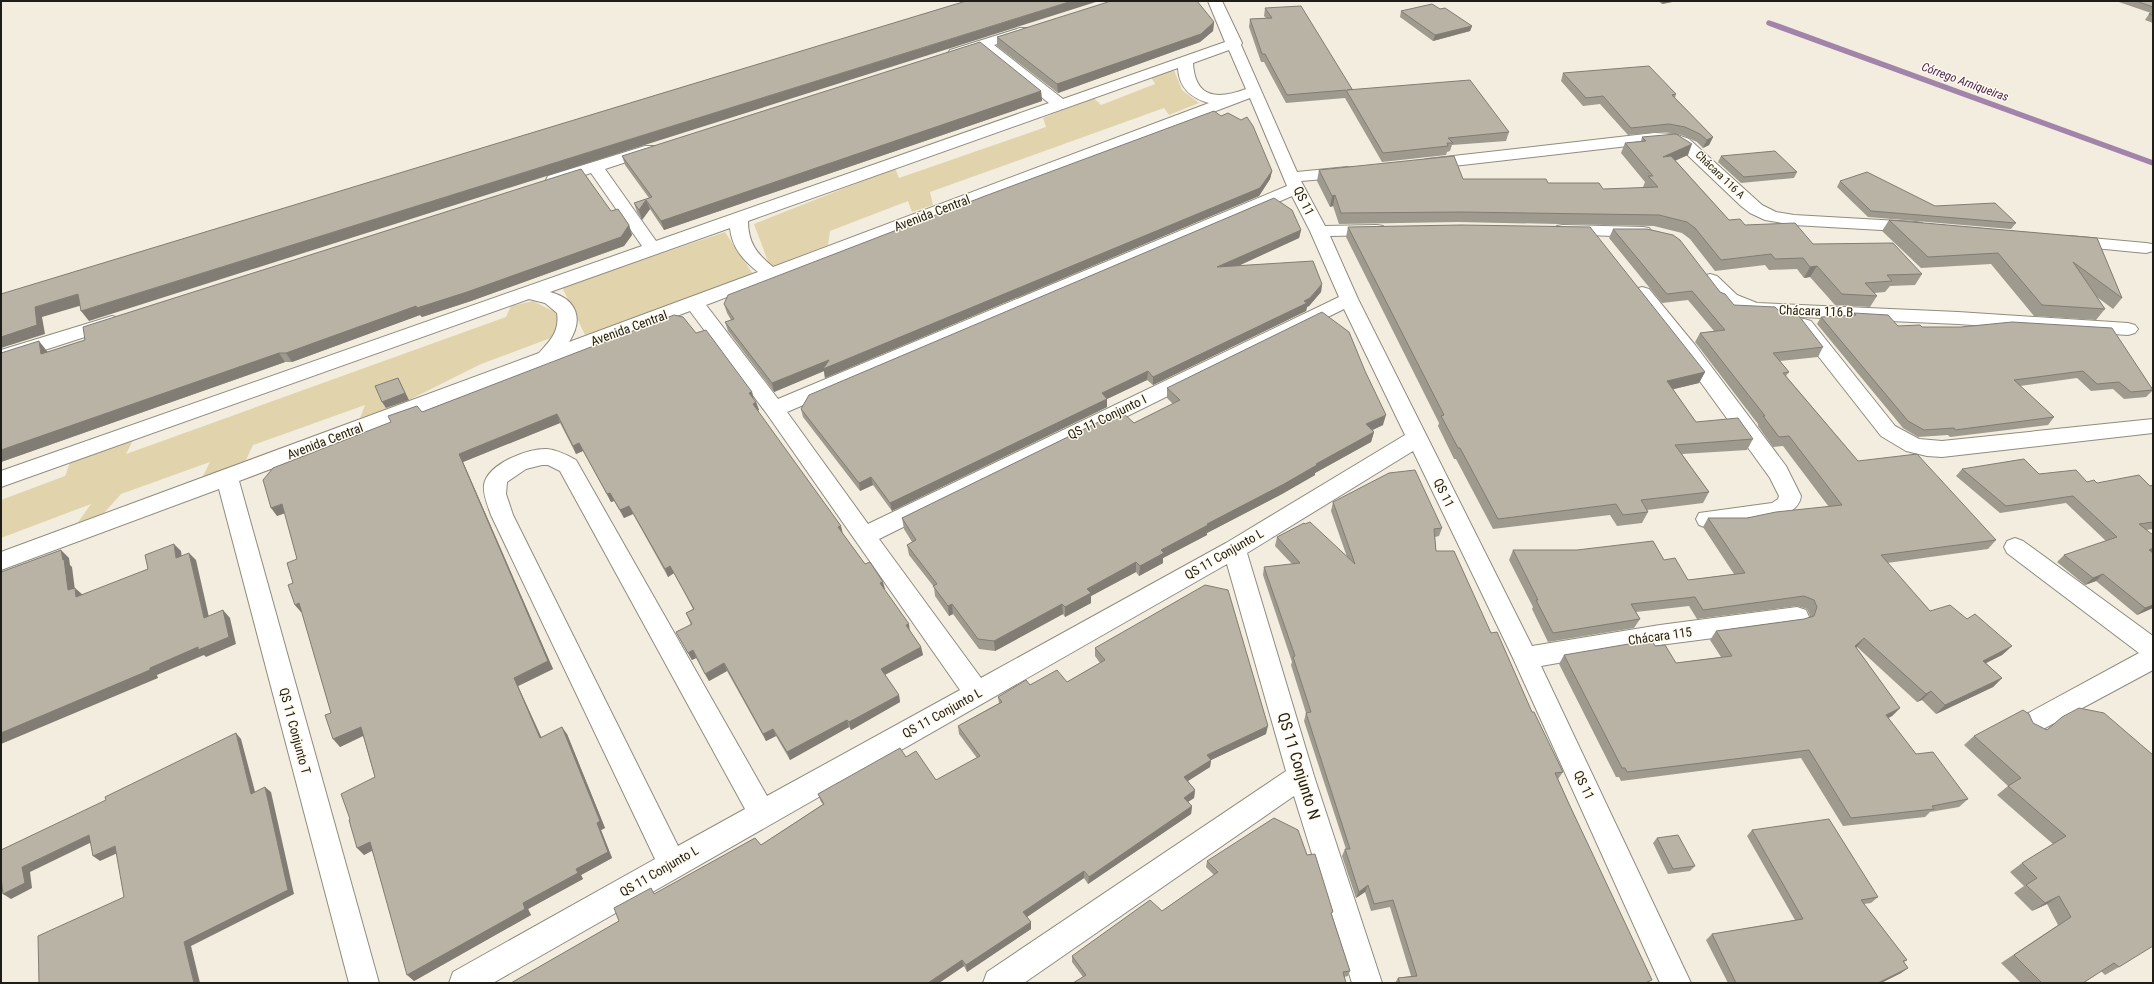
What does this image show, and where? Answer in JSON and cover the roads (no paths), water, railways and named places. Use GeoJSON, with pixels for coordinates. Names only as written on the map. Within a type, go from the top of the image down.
{"type":"FeatureCollection","features":[{"type":"Feature","properties":{"kind":"street","name":"QS 11"},"geometry":{"type":"LineString","coordinates":[[1215,1],[1295,182],[1319,231],[1349,299],[1525,658],[1676,983]]}},
{"type":"Feature","properties":{"kind":"street"},"geometry":{"type":"LineString","coordinates":[[937,59],[1043,25]]}},
{"type":"Feature","properties":{"kind":"street"},"geometry":{"type":"LineString","coordinates":[[1,479],[1234,43]]}},
{"type":"Feature","properties":{"kind":"street"},"geometry":{"type":"LineString","coordinates":[[983,44],[1060,104]]}},
{"type":"Feature","properties":{"kind":"street"},"geometry":{"type":"LineString","coordinates":[[1186,60],[1185,76],[1192,90],[1200,95],[1211,98],[1230,100]]}},
{"type":"Feature","properties":{"kind":"street","name":"Avenida Central"},"geometry":{"type":"LineString","coordinates":[[1,561],[694,304],[1255,91]]}},
{"type":"Feature","properties":{"kind":"street","name":"Chácara 116 A"},"geometry":{"type":"LineString","coordinates":[[1411,166],[1654,138],[1675,139],[1690,146],[1752,206],[1771,216],[1794,220],[1933,228]]}},
{"type":"Feature","properties":{"kind":"street"},"geometry":{"type":"LineString","coordinates":[[541,184],[663,145]]}},
{"type":"Feature","properties":{"kind":"street"},"geometry":{"type":"LineString","coordinates":[[595,167],[653,249]]}},
{"type":"Feature","properties":{"kind":"street"},"geometry":{"type":"LineString","coordinates":[[774,409],[1295,182],[1366,170]]}},
{"type":"Feature","properties":{"kind":"street"},"geometry":{"type":"LineString","coordinates":[[739,218],[738,234],[744,249],[753,260],[771,274]]}},
{"type":"Feature","properties":{"kind":"street"},"geometry":{"type":"LineString","coordinates":[[1319,231],[1396,230]]}},
{"type":"Feature","properties":{"kind":"street"},"geometry":{"type":"LineString","coordinates":[[1544,230],[1591,230],[1661,233]]}},
{"type":"Feature","properties":{"kind":"street"},"geometry":{"type":"LineString","coordinates":[[1591,230],[1606,248]]}},
{"type":"Feature","properties":{"kind":"street"},"geometry":{"type":"LineString","coordinates":[[2051,239],[2146,248]]}},
{"type":"Feature","properties":{"kind":"street","name":"Chácara 116 B"},"geometry":{"type":"LineString","coordinates":[[1698,265],[1723,296],[1740,306],[1757,309],[1958,318],[2128,328]]}},
{"type":"Feature","properties":{"kind":"street"},"geometry":{"type":"LineString","coordinates":[[1630,278],[1688,350],[1778,472],[1788,489],[1791,498],[1788,504],[1782,509],[1764,513],[1708,519]]}},
{"type":"Feature","properties":{"kind":"street"},"geometry":{"type":"LineString","coordinates":[[526,293],[554,300],[564,308],[569,319],[566,334],[560,344],[546,358]]}},
{"type":"Feature","properties":{"kind":"street","name":"QS 11 Conjunto I"},"geometry":{"type":"LineString","coordinates":[[866,535],[1349,299]]}},
{"type":"Feature","properties":{"kind":"street"},"geometry":{"type":"LineString","coordinates":[[694,304],[774,409],[866,535],[977,693]]}},
{"type":"Feature","properties":{"kind":"street"},"geometry":{"type":"LineString","coordinates":[[1793,310],[1888,431],[1903,442],[1915,447],[1942,449],[2153,426]]}},
{"type":"Feature","properties":{"kind":"street"},"geometry":{"type":"LineString","coordinates":[[1,357],[130,316]]}},
{"type":"Feature","properties":{"kind":"street","name":"QS 11 Conjunto L"},"geometry":{"type":"LineString","coordinates":[[464,983],[762,813],[1234,548],[1416,438]]}},
{"type":"Feature","properties":{"kind":"street"},"geometry":{"type":"LineString","coordinates":[[672,864],[502,515],[494,490],[496,480],[504,472],[523,461],[547,457],[568,466],[762,813]]}},
{"type":"Feature","properties":{"kind":"street","name":"QS 11 Conjunto T"},"geometry":{"type":"LineString","coordinates":[[227,478],[364,983]]}},
{"type":"Feature","properties":{"kind":"street"},"geometry":{"type":"LineString","coordinates":[[2015,547],[2153,650]]}},
{"type":"Feature","properties":{"kind":"street","name":"QS 11 Conjunto N"},"geometry":{"type":"LineString","coordinates":[[1234,548],[1301,776],[1367,983]]}},
{"type":"Feature","properties":{"kind":"street","name":"Chácara 115"},"geometry":{"type":"LineString","coordinates":[[1525,658],[1660,635],[1796,617]]}},
{"type":"Feature","properties":{"kind":"street"},"geometry":{"type":"LineString","coordinates":[[2032,724],[2153,658]]}},
{"type":"Feature","properties":{"kind":"street"},"geometry":{"type":"LineString","coordinates":[[998,983],[1301,776]]}},
{"type":"Feature","properties":{"kind":"waterway","name":"Córrego Arniqueiras"},"geometry":{"type":"LineString","coordinates":[[1769,23],[2153,163]]}}]}
